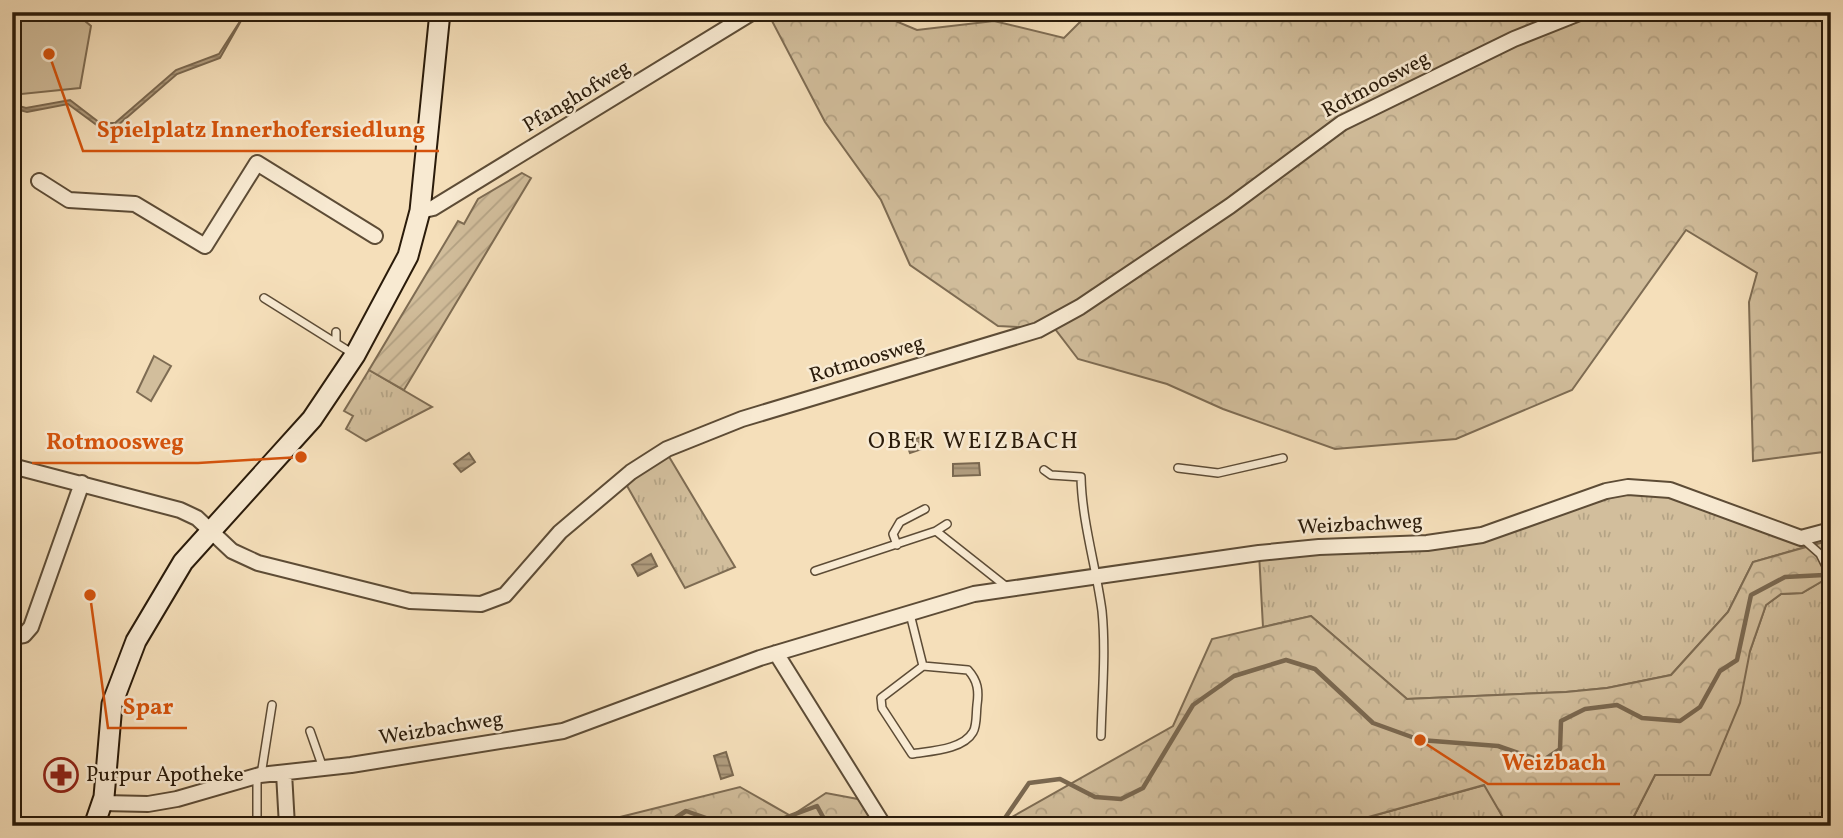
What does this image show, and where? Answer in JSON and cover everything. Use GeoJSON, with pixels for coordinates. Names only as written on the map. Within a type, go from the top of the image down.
{"type":"FeatureCollection","features":[{"type":"Feature","properties":{"kind":"main road"},"geometry":{"type":"LineString","coordinates":[[98,816],[112,704],[136,641],[183,562],[296,439],[355,355],[408,256],[420,211],[440,12]]}},
{"type":"Feature","properties":{"kind":"street","name":"Pfanghofweg"},"geometry":{"type":"LineString","coordinates":[[420,211],[433,208],[753,12]]}},
{"type":"Feature","properties":{"kind":"street","name":"Rotmoosweg"},"geometry":{"type":"LineString","coordinates":[[12,466],[180,510],[197,518],[209,532],[243,557],[283,570],[410,601],[481,604],[505,595],[560,532],[631,472],[667,449],[742,419],[1038,330],[1080,307],[1230,206],[1342,123],[1514,39],[1583,12]]}},
{"type":"Feature","properties":{"kind":"street"},"geometry":{"type":"LineString","coordinates":[[39,181],[69,200],[135,204],[205,246],[257,163],[375,236]]}},
{"type":"Feature","properties":{"kind":"street"},"geometry":{"type":"LineString","coordinates":[[12,637],[24,635],[31,627],[82,483]]}},
{"type":"Feature","properties":{"kind":"street","name":"Weizbachweg"},"geometry":{"type":"LineString","coordinates":[[98,816],[177,799],[259,776],[563,731],[776,653],[974,594],[1096,575],[1307,548],[1427,543],[1482,535],[1570,502],[1628,488],[1670,491],[1698,498],[1801,538]]}},
{"type":"Feature","properties":{"kind":"street"},"geometry":{"type":"LineString","coordinates":[[1801,538],[1831,530]]}},
{"type":"Feature","properties":{"kind":"street"},"geometry":{"type":"LineString","coordinates":[[776,653],[884,826]]}},
{"type":"Feature","properties":{"kind":"street"},"geometry":{"type":"LineString","coordinates":[[284,773],[287,826]]}},
{"type":"Feature","properties":{"kind":"lane"},"geometry":{"type":"LineString","coordinates":[[264,298],[355,355]]}},
{"type":"Feature","properties":{"kind":"lane"},"geometry":{"type":"LineString","coordinates":[[336,332],[336,343]]}},
{"type":"Feature","properties":{"kind":"lane"},"geometry":{"type":"LineString","coordinates":[[1178,468],[1218,473],[1283,458]]}},
{"type":"Feature","properties":{"kind":"lane"},"geometry":{"type":"LineString","coordinates":[[1044,470],[1051,475],[1081,477],[1083,509],[1104,636],[1101,736]]}},
{"type":"Feature","properties":{"kind":"lane"},"geometry":{"type":"LineString","coordinates":[[897,545],[893,534],[900,522],[925,509]]}},
{"type":"Feature","properties":{"kind":"lane"},"geometry":{"type":"LineString","coordinates":[[814,570],[897,545],[936,531],[947,524]]}},
{"type":"Feature","properties":{"kind":"lane"},"geometry":{"type":"LineString","coordinates":[[936,531],[1008,589]]}},
{"type":"Feature","properties":{"kind":"lane","name":"Weizbachweg"},"geometry":{"type":"LineString","coordinates":[[1801,538],[1820,554],[1831,576]]}},
{"type":"Feature","properties":{"kind":"lane"},"geometry":{"type":"LineString","coordinates":[[910,613],[923,666]]}},
{"type":"Feature","properties":{"kind":"lane"},"geometry":{"type":"LineString","coordinates":[[923,666],[968,670],[975,678],[979,692],[976,720],[973,732],[963,742],[912,754],[882,708],[881,698],[923,666]]}},
{"type":"Feature","properties":{"kind":"lane"},"geometry":{"type":"LineString","coordinates":[[257,821],[259,776],[272,705]]}},
{"type":"Feature","properties":{"kind":"lane"},"geometry":{"type":"LineString","coordinates":[[310,731],[323,768]]}},
{"type":"Feature","properties":{"kind":"green space"},"geometry":{"type":"Polygon","coordinates":[[[12,12],[74,12],[91,26],[80,88],[12,95],[12,12]]]}},
{"type":"Feature","properties":{"kind":"green space"},"geometry":{"type":"Polygon","coordinates":[[[808,12],[874,12],[917,30],[994,21],[1064,38],[1090,12],[1831,12],[1831,451],[1753,461],[1749,302],[1757,273],[1686,230],[1572,390],[1456,439],[1335,449],[1223,409],[1167,384],[1078,359],[1055,329],[998,326],[910,265],[881,200],[825,122],[772,21],[808,12]]]}},
{"type":"Feature","properties":{"kind":"green space"},"geometry":{"type":"Polygon","coordinates":[[[522,173],[531,178],[404,390],[369,370],[458,221],[464,224],[478,199],[522,173]]]}},
{"type":"Feature","properties":{"kind":"green space"},"geometry":{"type":"Polygon","coordinates":[[[154,356],[171,366],[151,401],[137,392],[154,356]]]}},
{"type":"Feature","properties":{"kind":"green space"},"geometry":{"type":"Polygon","coordinates":[[[369,370],[432,407],[366,441],[346,429],[353,416],[344,411],[369,370]]]}},
{"type":"Feature","properties":{"kind":"green space"},"geometry":{"type":"Polygon","coordinates":[[[668,455],[735,567],[685,588],[626,484],[668,455]]]}},
{"type":"Feature","properties":{"kind":"green space"},"geometry":{"type":"Polygon","coordinates":[[[1644,487],[1816,544],[1753,562],[1728,612],[1671,675],[1607,688],[1566,692],[1407,699],[1311,616],[1263,627],[1259,553],[1482,535],[1570,502],[1644,487]]]}},
{"type":"Feature","properties":{"kind":"green space"},"geometry":{"type":"Polygon","coordinates":[[[1831,540],[1831,576],[1802,593],[1781,594],[1766,605],[1750,651],[1740,703],[1710,775],[1655,775],[1629,826],[1508,826],[1484,785],[1336,826],[996,826],[1173,726],[1212,639],[1311,616],[1407,699],[1607,688],[1671,675],[1728,612],[1753,562],[1831,540]]]}},
{"type":"Feature","properties":{"kind":"green space"},"geometry":{"type":"Polygon","coordinates":[[[1831,576],[1831,826],[1629,826],[1655,775],[1750,651],[1766,605],[1781,594],[1802,593],[1831,576]]]}},
{"type":"Feature","properties":{"kind":"green space"},"geometry":{"type":"Polygon","coordinates":[[[1485,785],[1508,826],[1336,826],[1485,785]]]}},
{"type":"Feature","properties":{"kind":"green space"},"geometry":{"type":"Polygon","coordinates":[[[740,787],[791,816],[826,793],[863,800],[894,826],[584,826],[740,787]]]}},
{"type":"Feature","properties":{"kind":"shaded area"},"geometry":{"type":"Polygon","coordinates":[[[246,12],[251,12],[242,19],[220,58],[177,74],[117,126],[98,126],[68,104],[27,112],[12,108],[12,104],[26,108],[70,100],[100,123],[115,123],[176,70],[219,54],[246,12]]]}},
{"type":"Feature","properties":{"kind":"shaded area"},"geometry":{"type":"Polygon","coordinates":[[[927,435],[931,446],[910,453],[906,442],[927,435]]]}},
{"type":"Feature","properties":{"kind":"shaded area"},"geometry":{"type":"Polygon","coordinates":[[[469,453],[475,462],[461,472],[454,464],[469,453]]]}},
{"type":"Feature","properties":{"kind":"shaded area"},"geometry":{"type":"Polygon","coordinates":[[[979,463],[980,475],[953,476],[953,464],[979,463]]]}},
{"type":"Feature","properties":{"kind":"shaded area"},"geometry":{"type":"Polygon","coordinates":[[[651,554],[657,566],[638,576],[632,565],[651,554]]]}},
{"type":"Feature","properties":{"kind":"shaded area"},"geometry":{"type":"Polygon","coordinates":[[[726,752],[733,775],[721,779],[714,756],[726,752]]]}},
{"type":"Feature","properties":{"kind":"waterway"},"geometry":{"type":"LineString","coordinates":[[973,826],[1005,818],[1029,783],[1060,779],[1095,797],[1121,799],[1143,788],[1193,705],[1234,676],[1286,660],[1315,669],[1373,723],[1420,740],[1498,746],[1542,761],[1560,749],[1561,721],[1585,709],[1617,705],[1642,718],[1680,721],[1700,707],[1720,671],[1737,660],[1751,595],[1785,577],[1824,575]]}},
{"type":"Feature","properties":{"kind":"waterway"},"geometry":{"type":"LineString","coordinates":[[763,826],[817,806],[828,826]]}},
{"type":"Feature","properties":{"kind":"waterway"},"geometry":{"type":"LineString","coordinates":[[663,826],[686,811],[729,826]]}},
{"type":"Feature","properties":{"kind":"waterway"},"geometry":{"type":"LineString","coordinates":[[71,826],[76,826]]}},
{"type":"Feature","properties":{"kind":"place","name":"Spielplatz Innerhofersiedlung"},"geometry":{"type":"Point","coordinates":[49,54]}},
{"type":"Feature","properties":{"kind":"place","name":"Rotmoosweg"},"geometry":{"type":"Point","coordinates":[301,457]}},
{"type":"Feature","properties":{"kind":"place","name":"Spar"},"geometry":{"type":"Point","coordinates":[90,595]}},
{"type":"Feature","properties":{"kind":"place","name":"Weizbach"},"geometry":{"type":"Point","coordinates":[1420,740]}},
{"type":"Feature","properties":{"kind":"place","name":"Purpur Apotheke"},"geometry":{"type":"Point","coordinates":[61,775]}},
{"type":"Feature","properties":{"kind":"district","name":"OBER WEIZBACH"},"geometry":{"type":"Point","coordinates":[974,442]}}]}
